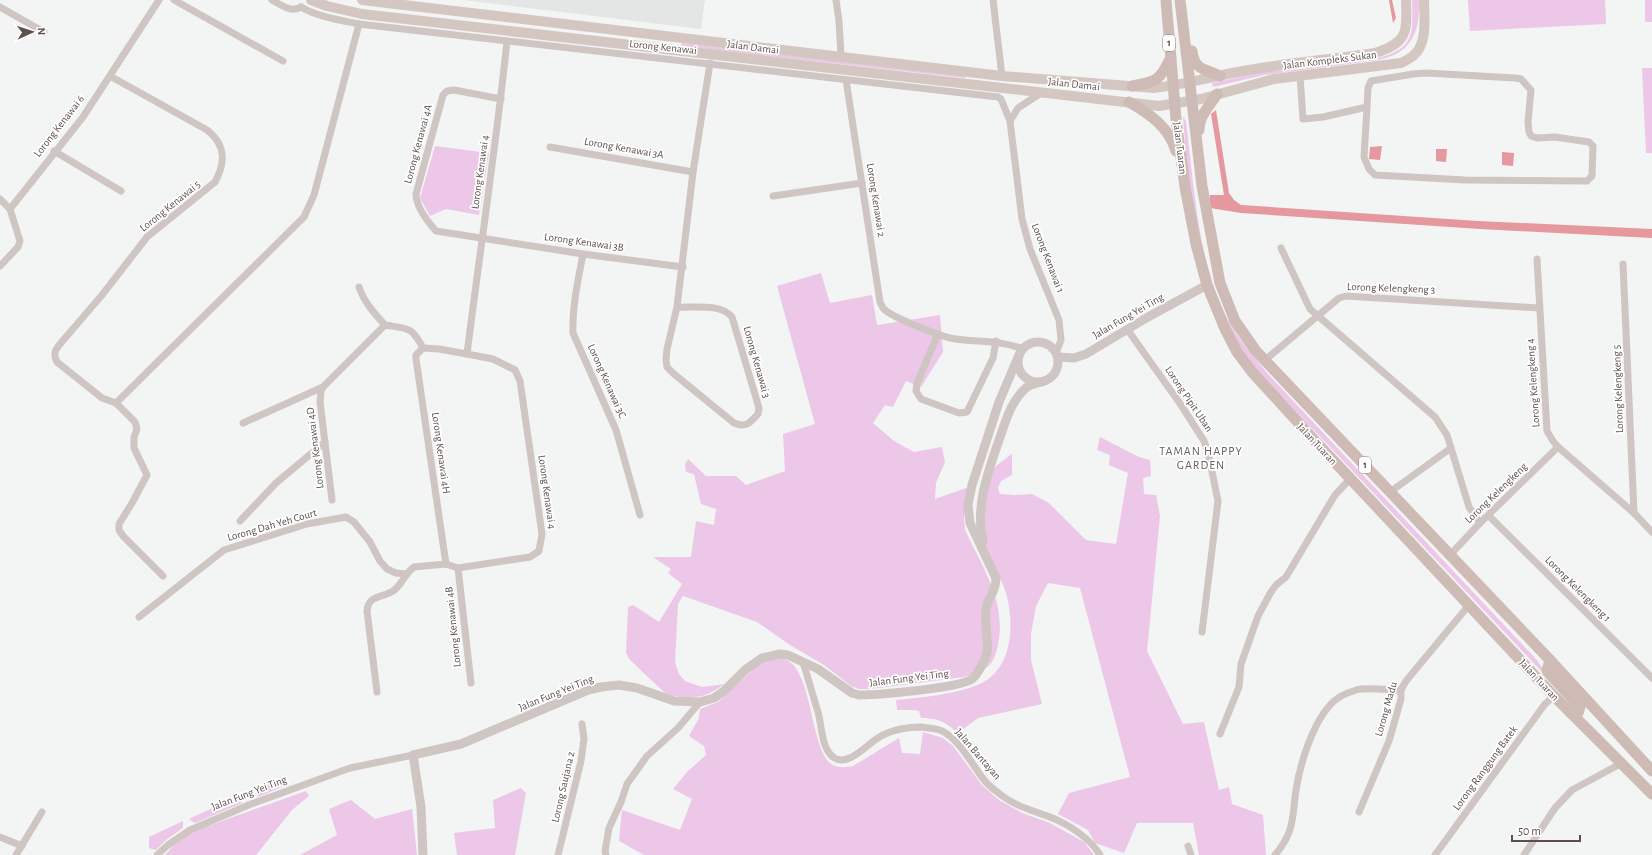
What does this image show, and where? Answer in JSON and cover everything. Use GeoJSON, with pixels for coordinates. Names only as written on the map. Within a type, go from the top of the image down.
{"type":"FeatureCollection","features":[{"type":"Feature","properties":{"kind":"main road","name":"Jalan Damai"},"geometry":{"type":"LineString","coordinates":[[311,0],[327,6],[362,14],[588,39],[1041,93],[1159,106],[1192,101]]}},
{"type":"Feature","properties":{"kind":"main road","name":"Jalan Damai"},"geometry":{"type":"LineString","coordinates":[[362,0],[1002,76],[1154,88],[1190,83]]}},
{"type":"Feature","properties":{"kind":"main road","name":"Jalan Tuaran"},"geometry":{"type":"LineString","coordinates":[[1166,0],[1175,104],[1185,187],[1196,244],[1207,285],[1224,329],[1237,352],[1252,372],[1469,606],[1554,696],[1652,794]]}},
{"type":"Feature","properties":{"kind":"main road","name":"Jalan Tuaran"},"geometry":{"type":"LineString","coordinates":[[1180,0],[1202,186],[1220,283],[1234,320],[1256,351],[1550,660],[1652,771]]}},
{"type":"Feature","properties":{"kind":"main road"},"geometry":{"type":"LineString","coordinates":[[1180,0],[1187,15],[1192,57],[1195,64],[1200,68],[1220,76]]}},
{"type":"Feature","properties":{"kind":"main road","name":"Jalan Kompleks Sukan"},"geometry":{"type":"LineString","coordinates":[[1190,83],[1272,66],[1375,53],[1400,42],[1405,32],[1406,0]]}},
{"type":"Feature","properties":{"kind":"main road","name":"Jalan Kompleks Sukan"},"geometry":{"type":"LineString","coordinates":[[1192,101],[1274,79],[1401,63],[1415,55],[1422,42],[1424,0]]}},
{"type":"Feature","properties":{"kind":"main road"},"geometry":{"type":"LineString","coordinates":[[1132,86],[1153,82],[1162,75],[1171,56]]}},
{"type":"Feature","properties":{"kind":"main road"},"geometry":{"type":"LineString","coordinates":[[1198,144],[1200,121],[1217,94]]}},
{"type":"Feature","properties":{"kind":"main road"},"geometry":{"type":"LineString","coordinates":[[1129,102],[1153,117],[1169,134],[1174,143],[1185,187]]}},
{"type":"Feature","properties":{"kind":"main road"},"geometry":{"type":"LineString","coordinates":[[1207,285],[1218,294],[1234,320]]}},
{"type":"Feature","properties":{"kind":"main road"},"geometry":{"type":"LineString","coordinates":[[1550,660],[1547,671],[1580,707],[1578,713],[1576,714],[1570,712]]}},
{"type":"Feature","properties":{"kind":"street","name":"Lorong Kenawai 6"},"geometry":{"type":"LineString","coordinates":[[10,209],[54,151],[83,117],[159,0]]}},
{"type":"Feature","properties":{"kind":"street"},"geometry":{"type":"LineString","coordinates":[[174,0],[283,61]]}},
{"type":"Feature","properties":{"kind":"street","name":"Lorong Kenawai"},"geometry":{"type":"LineString","coordinates":[[272,0],[291,10],[296,10],[301,3],[310,12],[333,19],[359,24],[998,97],[1010,121]]}},
{"type":"Feature","properties":{"kind":"street"},"geometry":{"type":"LineString","coordinates":[[836,0],[841,56]]}},
{"type":"Feature","properties":{"kind":"street"},"geometry":{"type":"LineString","coordinates":[[993,0],[1002,76]]}},
{"type":"Feature","properties":{"kind":"street"},"geometry":{"type":"LineString","coordinates":[[0,7],[44,32]]}},
{"type":"Feature","properties":{"kind":"street"},"geometry":{"type":"LineString","coordinates":[[116,403],[304,217],[314,195],[359,24]]}},
{"type":"Feature","properties":{"kind":"street","name":"Lorong Kenawai 4"},"geometry":{"type":"LineString","coordinates":[[467,354],[481,237],[501,99],[507,41]]}},
{"type":"Feature","properties":{"kind":"street","name":"Lorong Kenawai 3"},"geometry":{"type":"LineString","coordinates":[[677,307],[716,308],[727,311],[732,317],[759,408],[758,414],[748,424],[741,426],[734,423],[668,367],[666,360],[667,349],[677,307],[683,267],[693,172],[710,63]]}},
{"type":"Feature","properties":{"kind":"street"},"geometry":{"type":"LineString","coordinates":[[1426,73],[1515,78],[1530,86],[1531,90],[1528,122],[1531,136],[1537,138],[1555,137],[1589,142],[1593,146],[1592,176],[1587,181],[1564,181],[1515,179],[1465,180],[1375,175],[1369,169],[1364,158],[1367,107],[1368,88],[1371,81],[1386,78],[1426,73]]}},
{"type":"Feature","properties":{"kind":"street","name":"Lorong Kenawai 5"},"geometry":{"type":"LineString","coordinates":[[110,76],[207,130],[222,146],[222,156],[218,176],[215,182],[147,238],[102,295],[55,350],[54,356],[57,362],[102,398],[116,403],[135,422],[137,429],[134,437],[134,448],[147,475],[132,504],[121,519],[119,530],[123,536],[163,576]]}},
{"type":"Feature","properties":{"kind":"street"},"geometry":{"type":"LineString","coordinates":[[1300,76],[1304,119],[1323,118],[1367,107]]}},
{"type":"Feature","properties":{"kind":"street","name":"Lorong Kenawai 2"},"geometry":{"type":"LineString","coordinates":[[846,80],[880,302],[883,309],[895,316],[950,338],[1009,343],[1021,352]]}},
{"type":"Feature","properties":{"kind":"street","name":"Lorong Kenawai 4A"},"geometry":{"type":"LineString","coordinates":[[481,237],[436,231],[418,203],[416,194],[443,95],[447,91],[454,90],[501,99]]}},
{"type":"Feature","properties":{"kind":"street"},"geometry":{"type":"LineString","coordinates":[[1010,121],[1018,108],[1041,93]]}},
{"type":"Feature","properties":{"kind":"street","name":"Lorong Kenawai 1"},"geometry":{"type":"LineString","coordinates":[[1010,121],[1022,219],[1030,249],[1059,320],[1061,340],[1057,355]]}},
{"type":"Feature","properties":{"kind":"street","name":"Lorong Kenawai 3A"},"geometry":{"type":"LineString","coordinates":[[550,147],[693,172]]}},
{"type":"Feature","properties":{"kind":"street"},"geometry":{"type":"LineString","coordinates":[[54,151],[121,191]]}},
{"type":"Feature","properties":{"kind":"street"},"geometry":{"type":"LineString","coordinates":[[773,196],[862,183]]}},
{"type":"Feature","properties":{"kind":"street"},"geometry":{"type":"LineString","coordinates":[[0,200],[10,209],[20,241],[18,247],[0,266]]}},
{"type":"Feature","properties":{"kind":"street","name":"Lorong Kenawai 3B"},"geometry":{"type":"LineString","coordinates":[[481,237],[583,254],[683,267]]}},
{"type":"Feature","properties":{"kind":"street"},"geometry":{"type":"LineString","coordinates":[[1281,248],[1310,309],[1435,418],[1448,435],[1469,507],[1480,523]]}},
{"type":"Feature","properties":{"kind":"street","name":"Lorong Kenawai 3C"},"geometry":{"type":"LineString","coordinates":[[583,254],[574,296],[572,317],[573,333],[616,430],[640,515]]}},
{"type":"Feature","properties":{"kind":"street","name":"Lorong Kelengkeng 4"},"geometry":{"type":"LineString","coordinates":[[1536,259],[1547,431],[1558,447],[1634,513],[1652,532]]}},
{"type":"Feature","properties":{"kind":"street","name":"Lorong Kelengkeng 5"},"geometry":{"type":"LineString","coordinates":[[1623,264],[1634,513]]}},
{"type":"Feature","properties":{"kind":"street","name":"Jalan Fung Yei Ting"},"geometry":{"type":"LineString","coordinates":[[1057,355],[1074,358],[1086,354],[1207,285]]}},
{"type":"Feature","properties":{"kind":"street"},"geometry":{"type":"LineString","coordinates":[[359,287],[367,303],[385,325],[411,330],[414,332],[423,348]]}},
{"type":"Feature","properties":{"kind":"street","name":"Lorong Kelengkeng 3"},"geometry":{"type":"LineString","coordinates":[[1265,360],[1339,298],[1346,296],[1539,308]]}},
{"type":"Feature","properties":{"kind":"street"},"geometry":{"type":"LineString","coordinates":[[243,423],[323,388],[385,325]]}},
{"type":"Feature","properties":{"kind":"street","name":"Lorong Pipit Uban"},"geometry":{"type":"LineString","coordinates":[[1127,330],[1181,405],[1204,441],[1208,452],[1218,501],[1202,632]]}},
{"type":"Feature","properties":{"kind":"street"},"geometry":{"type":"LineString","coordinates":[[938,334],[917,383],[916,391],[921,399],[959,413],[967,412],[993,358],[996,342]]}},
{"type":"Feature","properties":{"kind":"street"},"geometry":{"type":"LineString","coordinates":[[1041,342],[1047,344],[1057,355],[1058,363],[1054,374],[1044,381],[1038,382],[1026,378],[1019,368],[1021,352],[1028,344],[1041,342]]}},
{"type":"Feature","properties":{"kind":"street","name":"Lorong Kenawai 4"},"geometry":{"type":"LineString","coordinates":[[377,692],[368,605],[371,600],[392,592],[400,586],[407,574],[414,567],[446,564],[458,568],[530,557],[539,551],[542,534],[520,381],[515,370],[508,365],[493,359],[439,349],[423,348]]}},
{"type":"Feature","properties":{"kind":"street","name":"Lorong Kenawai 4H"},"geometry":{"type":"LineString","coordinates":[[423,348],[416,355],[416,359],[446,564]]}},
{"type":"Feature","properties":{"kind":"street","name":"Jalan Fung Yei Ting"},"geometry":{"type":"LineString","coordinates":[[157,855],[168,845],[190,830],[251,804],[350,768],[462,744],[588,690],[601,687],[618,686],[637,688],[674,701],[700,702],[714,698],[724,691],[746,670],[762,658],[780,654],[788,655],[818,669],[852,693],[859,695],[937,687],[965,683],[972,679],[987,653],[985,620],[986,607],[996,587],[996,578],[970,523],[968,505],[972,485],[1001,397],[1021,352]]}},
{"type":"Feature","properties":{"kind":"street","name":"Jalan Fung Yei Ting"},"geometry":{"type":"LineString","coordinates":[[986,557],[981,533],[982,498],[991,463],[1006,420],[1016,399],[1030,385],[1044,381]]}},
{"type":"Feature","properties":{"kind":"street","name":"Lorong Kenawai 4D"},"geometry":{"type":"LineString","coordinates":[[323,388],[321,391],[320,402],[332,500]]}},
{"type":"Feature","properties":{"kind":"street"},"geometry":{"type":"LineString","coordinates":[[240,521],[276,483],[325,442]]}},
{"type":"Feature","properties":{"kind":"street","name":"Lorong Kelengkeng"},"geometry":{"type":"LineString","coordinates":[[1450,555],[1480,523],[1489,516],[1558,447]]}},
{"type":"Feature","properties":{"kind":"street"},"geometry":{"type":"LineString","coordinates":[[1390,492],[1452,448]]}},
{"type":"Feature","properties":{"kind":"street"},"geometry":{"type":"LineString","coordinates":[[1220,734],[1239,687],[1241,664],[1258,616],[1276,585],[1286,577],[1335,495],[1350,479]]}},
{"type":"Feature","properties":{"kind":"street"},"geometry":{"type":"LineString","coordinates":[[970,497],[982,498]]}},
{"type":"Feature","properties":{"kind":"street","name":"Lorong Kelengkeng 1"},"geometry":{"type":"LineString","coordinates":[[1489,516],[1652,678]]}},
{"type":"Feature","properties":{"kind":"street","name":"Lorong Dah Yeh Court"},"geometry":{"type":"LineString","coordinates":[[139,617],[224,550],[307,524],[346,517],[354,522],[370,542],[380,561],[387,569],[396,574],[407,574]]}},
{"type":"Feature","properties":{"kind":"street","name":"Lorong Kenawai 4B"},"geometry":{"type":"LineString","coordinates":[[458,568],[470,683]]}},
{"type":"Feature","properties":{"kind":"street","name":"Lorong Madu"},"geometry":{"type":"LineString","coordinates":[[1359,812],[1389,741],[1401,699],[1401,690],[1406,681],[1469,606]]}},
{"type":"Feature","properties":{"kind":"street","name":"Jalan Bantayan"},"geometry":{"type":"LineString","coordinates":[[803,662],[827,750],[834,758],[844,760],[855,756],[881,736],[894,730],[906,727],[922,727],[943,731],[957,743],[986,782],[1002,796],[1024,808],[1051,817],[1086,836],[1100,855]]}},
{"type":"Feature","properties":{"kind":"street"},"geometry":{"type":"LineString","coordinates":[[1275,855],[1283,845],[1293,822],[1296,789],[1304,757],[1319,721],[1330,705],[1341,696],[1357,690],[1401,690]]}},
{"type":"Feature","properties":{"kind":"street","name":"Lorong Ranggung Batek"},"geometry":{"type":"LineString","coordinates":[[1435,855],[1545,704],[1554,696]]}},
{"type":"Feature","properties":{"kind":"street"},"geometry":{"type":"LineString","coordinates":[[606,855],[605,851],[609,828],[621,802],[627,784],[647,756],[678,728],[700,702]]}},
{"type":"Feature","properties":{"kind":"street","name":"Lorong Saujana 2"},"geometry":{"type":"LineString","coordinates":[[558,855],[581,761],[584,739],[582,724]]}},
{"type":"Feature","properties":{"kind":"street"},"geometry":{"type":"LineString","coordinates":[[413,755],[421,807],[423,855]]}},
{"type":"Feature","properties":{"kind":"street"},"geometry":{"type":"LineString","coordinates":[[1524,855],[1556,808],[1572,790],[1622,763]]}},
{"type":"Feature","properties":{"kind":"street"},"geometry":{"type":"LineString","coordinates":[[16,855],[42,812]]}},
{"type":"Feature","properties":{"kind":"street"},"geometry":{"type":"LineString","coordinates":[[0,837],[22,846]]}},
{"type":"Feature","properties":{"kind":"street"},"geometry":{"type":"LineString","coordinates":[[1188,846],[1191,855]]}},
{"type":"Feature","properties":{"kind":"shaded area"},"geometry":{"type":"Polygon","coordinates":[[[463,0],[705,0],[701,29],[463,0]]]}},
{"type":"Feature","properties":{"kind":"shaded area"},"geometry":{"type":"Polygon","coordinates":[[[1389,0],[1392,0],[1396,18],[1393,23],[1389,0]]]}},
{"type":"Feature","properties":{"kind":"shaded area"},"geometry":{"type":"Polygon","coordinates":[[[1412,0],[1419,0],[1419,11],[1418,22],[1412,39],[1399,52],[1390,57],[1378,60],[1264,75],[1213,87],[1212,83],[1264,72],[1378,58],[1390,54],[1399,50],[1409,38],[1412,22],[1412,0]]]}},
{"type":"Feature","properties":{"kind":"shaded area"},"geometry":{"type":"Polygon","coordinates":[[[1468,0],[1605,0],[1606,24],[1470,31],[1468,0]]]}},
{"type":"Feature","properties":{"kind":"shaded area"},"geometry":{"type":"Polygon","coordinates":[[[1645,0],[1652,0],[1652,22],[1645,22],[1645,0]]]}},
{"type":"Feature","properties":{"kind":"shaded area"},"geometry":{"type":"Polygon","coordinates":[[[682,43],[965,75],[965,78],[681,46],[682,43]]]}},
{"type":"Feature","properties":{"kind":"shaded area"},"geometry":{"type":"Polygon","coordinates":[[[1642,68],[1652,68],[1652,153],[1646,153],[1642,68]]]}},
{"type":"Feature","properties":{"kind":"shaded area"},"geometry":{"type":"Polygon","coordinates":[[[1216,110],[1229,193],[1234,200],[1241,205],[1478,221],[1652,229],[1652,238],[1480,229],[1241,213],[1210,208],[1210,195],[1224,195],[1211,114],[1216,110]]]}},
{"type":"Feature","properties":{"kind":"shaded area"},"geometry":{"type":"Polygon","coordinates":[[[1183,116],[1186,122],[1194,194],[1202,243],[1215,290],[1233,329],[1268,374],[1536,659],[1576,708],[1264,379],[1246,356],[1231,333],[1202,258],[1187,168],[1183,116]]]}},
{"type":"Feature","properties":{"kind":"shaded area"},"geometry":{"type":"Polygon","coordinates":[[[435,146],[489,153],[479,215],[446,209],[430,216],[420,198],[435,146]]]}},
{"type":"Feature","properties":{"kind":"shaded area"},"geometry":{"type":"Polygon","coordinates":[[[1382,146],[1380,160],[1369,159],[1370,147],[1382,146]]]}},
{"type":"Feature","properties":{"kind":"shaded area"},"geometry":{"type":"Polygon","coordinates":[[[1436,149],[1447,149],[1446,162],[1436,161],[1436,149]]]}},
{"type":"Feature","properties":{"kind":"shaded area"},"geometry":{"type":"Polygon","coordinates":[[[1502,152],[1514,153],[1513,166],[1502,165],[1502,152]]]}},
{"type":"Feature","properties":{"kind":"shaded area"},"geometry":{"type":"Polygon","coordinates":[[[821,273],[830,303],[872,295],[877,325],[940,315],[943,352],[921,387],[906,381],[893,407],[885,405],[873,423],[894,441],[914,452],[942,447],[945,462],[936,483],[935,499],[969,487],[964,518],[965,530],[991,585],[999,614],[1000,629],[998,644],[993,660],[986,668],[964,677],[870,689],[859,689],[851,686],[824,665],[790,645],[757,622],[683,596],[678,604],[675,662],[679,674],[685,681],[702,687],[725,684],[702,696],[687,698],[666,694],[629,659],[626,652],[628,607],[633,605],[659,622],[682,584],[668,573],[671,569],[653,557],[691,557],[696,521],[714,525],[716,509],[701,504],[694,474],[686,472],[685,464],[688,459],[706,476],[736,476],[746,485],[785,471],[783,434],[815,424],[777,286],[821,273]]]}},
{"type":"Feature","properties":{"kind":"shaded area"},"geometry":{"type":"Polygon","coordinates":[[[1100,437],[1139,457],[1150,460],[1151,476],[1143,478],[1144,494],[1156,495],[1160,516],[1147,651],[1183,724],[1204,722],[1219,790],[1229,787],[1232,804],[1263,815],[1266,855],[1199,855],[1193,823],[1137,823],[1124,853],[1095,843],[1088,830],[1058,814],[1069,793],[1130,777],[1080,588],[1048,583],[1036,606],[1031,634],[1031,660],[1042,704],[978,718],[958,733],[941,721],[921,718],[919,711],[897,710],[896,700],[928,697],[970,688],[991,677],[1000,667],[1009,643],[1010,616],[1005,590],[985,546],[981,531],[981,521],[988,477],[992,470],[1002,461],[1012,454],[1012,475],[1001,481],[998,488],[1000,494],[1032,494],[1049,503],[1086,540],[1116,544],[1128,473],[1109,465],[1110,455],[1097,450],[1100,437]]]}},
{"type":"Feature","properties":{"kind":"shaded area"},"geometry":{"type":"Polygon","coordinates":[[[779,658],[789,661],[798,671],[804,685],[821,749],[827,760],[835,766],[853,766],[899,738],[902,753],[920,754],[923,732],[943,738],[953,746],[982,785],[999,800],[1022,813],[1050,823],[1084,842],[1094,855],[644,855],[619,841],[622,810],[680,830],[692,799],[673,789],[687,772],[706,755],[704,746],[689,736],[699,718],[700,709],[718,702],[759,664],[768,660],[779,658]]]}},
{"type":"Feature","properties":{"kind":"shaded area"},"geometry":{"type":"Polygon","coordinates":[[[279,778],[282,787],[258,797],[255,789],[279,778]]]}},
{"type":"Feature","properties":{"kind":"shaded area"},"geometry":{"type":"Polygon","coordinates":[[[521,788],[526,793],[515,855],[457,855],[454,833],[495,828],[493,800],[521,788]]]}},
{"type":"Feature","properties":{"kind":"shaded area"},"geometry":{"type":"Polygon","coordinates":[[[306,791],[309,796],[292,810],[256,855],[165,855],[173,846],[194,831],[306,791]]]}},
{"type":"Feature","properties":{"kind":"shaded area"},"geometry":{"type":"Polygon","coordinates":[[[239,796],[242,803],[195,823],[189,819],[239,796]]]}},
{"type":"Feature","properties":{"kind":"shaded area"},"geometry":{"type":"Polygon","coordinates":[[[351,800],[375,819],[412,809],[417,855],[300,855],[337,835],[329,809],[351,800]]]}},
{"type":"Feature","properties":{"kind":"shaded area"},"geometry":{"type":"Polygon","coordinates":[[[183,821],[183,828],[167,839],[156,850],[149,848],[149,837],[183,821]]]}},
{"type":"Feature","properties":{"kind":"district","name":"TAMAN HAPPY GARDEN"},"geometry":{"type":"Point","coordinates":[1201,458]}}]}
